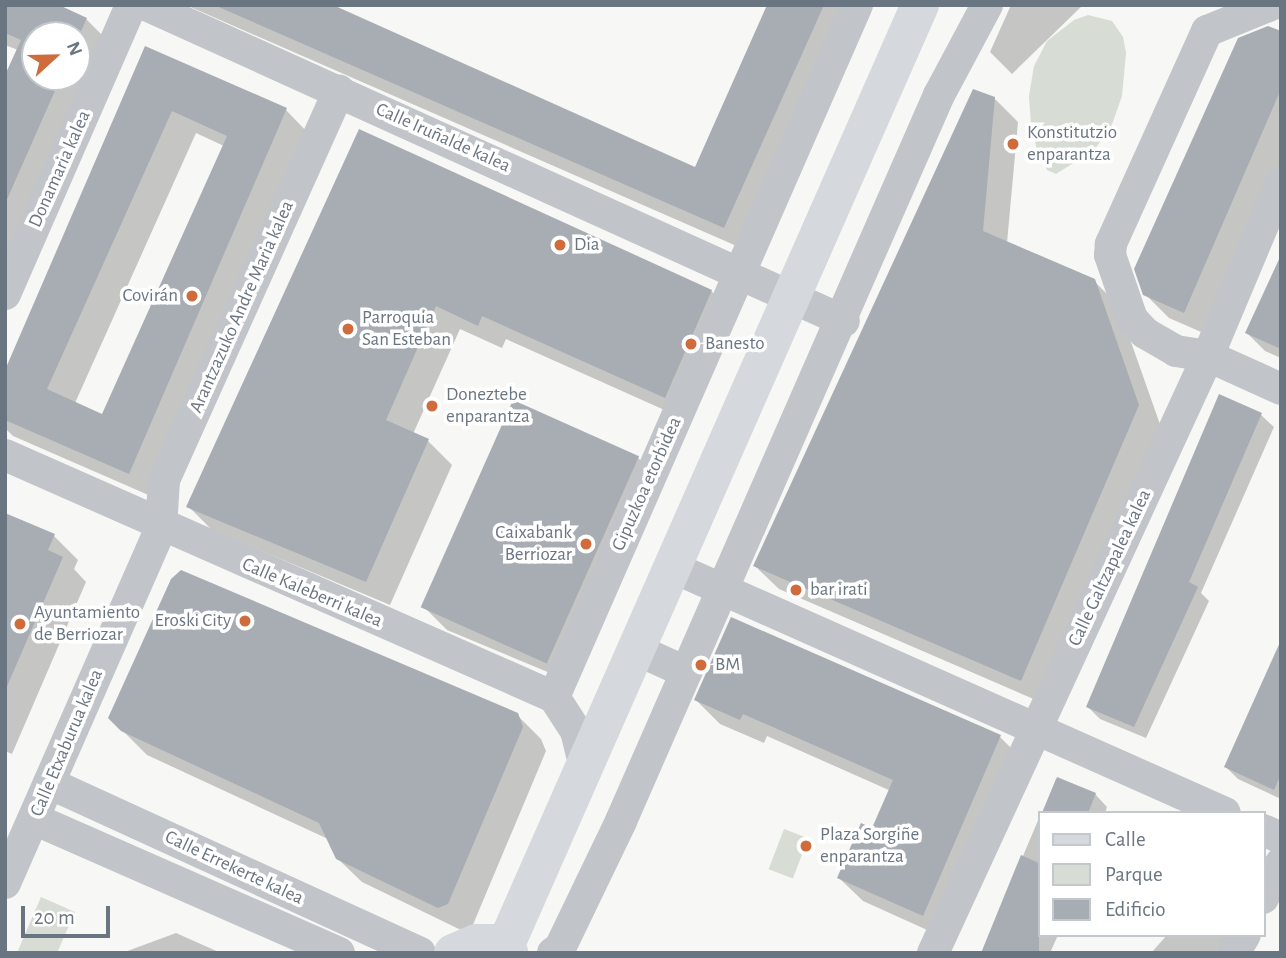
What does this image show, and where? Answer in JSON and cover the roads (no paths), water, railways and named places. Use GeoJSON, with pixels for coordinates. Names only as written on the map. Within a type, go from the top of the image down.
{"type":"FeatureCollection","features":[{"type":"Feature","properties":{"kind":"main road"},"geometry":{"type":"LineString","coordinates":[[453,953],[476,943],[507,951],[584,762],[920,5]]}},
{"type":"Feature","properties":{"kind":"street","name":"Donamaria kalea"},"geometry":{"type":"LineString","coordinates":[[5,294],[131,5]]}},
{"type":"Feature","properties":{"kind":"street","name":"Calle Iruñalde kalea"},"geometry":{"type":"LineString","coordinates":[[146,5],[739,271]]}},
{"type":"Feature","properties":{"kind":"street","name":"Gipuzkoa etorbidea"},"geometry":{"type":"LineString","coordinates":[[554,697],[857,5]]}},
{"type":"Feature","properties":{"kind":"street"},"geometry":{"type":"LineString","coordinates":[[553,953],[560,948],[621,821],[844,321],[939,95],[987,5]]}},
{"type":"Feature","properties":{"kind":"street"},"geometry":{"type":"LineString","coordinates":[[1281,8],[1272,5],[1207,31],[1111,244],[1113,269],[1132,319],[1145,333],[1176,351],[1208,356],[1281,389]]}},
{"type":"Feature","properties":{"kind":"street","name":"Arantzazuko Andre Maria kalea"},"geometry":{"type":"LineString","coordinates":[[161,527],[164,480],[339,91]]}},
{"type":"Feature","properties":{"kind":"street","name":"Calle Galtzapalea kalea"},"geometry":{"type":"LineString","coordinates":[[933,953],[1208,356],[1281,182]]}},
{"type":"Feature","properties":{"kind":"street"},"geometry":{"type":"LineString","coordinates":[[739,271],[844,321]]}},
{"type":"Feature","properties":{"kind":"street","name":"Calle Kaleberri kalea"},"geometry":{"type":"LineString","coordinates":[[5,455],[161,527],[554,697]]}},
{"type":"Feature","properties":{"kind":"street","name":"Calle Etxaburua kalea"},"geometry":{"type":"LineString","coordinates":[[5,883],[161,527]]}},
{"type":"Feature","properties":{"kind":"street"},"geometry":{"type":"LineString","coordinates":[[672,566],[1220,811]]}},
{"type":"Feature","properties":{"kind":"street"},"geometry":{"type":"LineString","coordinates":[[635,649],[686,671]]}},
{"type":"Feature","properties":{"kind":"street"},"geometry":{"type":"LineString","coordinates":[[554,697],[576,731],[584,762]]}},
{"type":"Feature","properties":{"kind":"street","name":"Calle Errekerte kalea"},"geometry":{"type":"LineString","coordinates":[[49,783],[420,953]]}},
{"type":"Feature","properties":{"kind":"street","name":"Calle Errekerte kalea"},"geometry":{"type":"LineString","coordinates":[[34,819],[338,953]]}},
{"type":"Feature","properties":{"kind":"street"},"geometry":{"type":"LineString","coordinates":[[1265,831],[1281,838]]}},
{"type":"Feature","properties":{"kind":"street"},"geometry":{"type":"LineString","coordinates":[[1265,894],[1281,863]]}},
{"type":"Feature","properties":{"kind":"street"},"geometry":{"type":"LineString","coordinates":[[1234,953],[1244,937]]}},
{"type":"Feature","properties":{"kind":"place","name":"Konstitutzio enparantza"},"geometry":{"type":"Point","coordinates":[1013,144]}},
{"type":"Feature","properties":{"kind":"place","name":"Dia"},"geometry":{"type":"Point","coordinates":[560,245]}},
{"type":"Feature","properties":{"kind":"place","name":"Covirán"},"geometry":{"type":"Point","coordinates":[192,296]}},
{"type":"Feature","properties":{"kind":"place","name":"Parroquia San Esteban"},"geometry":{"type":"Point","coordinates":[348,329]}},
{"type":"Feature","properties":{"kind":"place","name":"Banesto"},"geometry":{"type":"Point","coordinates":[691,344]}},
{"type":"Feature","properties":{"kind":"place","name":"Doneztebe enparantza"},"geometry":{"type":"Point","coordinates":[432,406]}},
{"type":"Feature","properties":{"kind":"place","name":"Caixabank Berriozar"},"geometry":{"type":"Point","coordinates":[586,544]}},
{"type":"Feature","properties":{"kind":"place","name":"bar irati"},"geometry":{"type":"Point","coordinates":[796,590]}},
{"type":"Feature","properties":{"kind":"place","name":"Eroski City"},"geometry":{"type":"Point","coordinates":[245,621]}},
{"type":"Feature","properties":{"kind":"place","name":"Ayuntamiento de Berriozar"},"geometry":{"type":"Point","coordinates":[20,624]}},
{"type":"Feature","properties":{"kind":"place","name":"BM"},"geometry":{"type":"Point","coordinates":[701,665]}},
{"type":"Feature","properties":{"kind":"place","name":"Plaza Sorgiñe enparantza"},"geometry":{"type":"Point","coordinates":[806,846]}}]}
